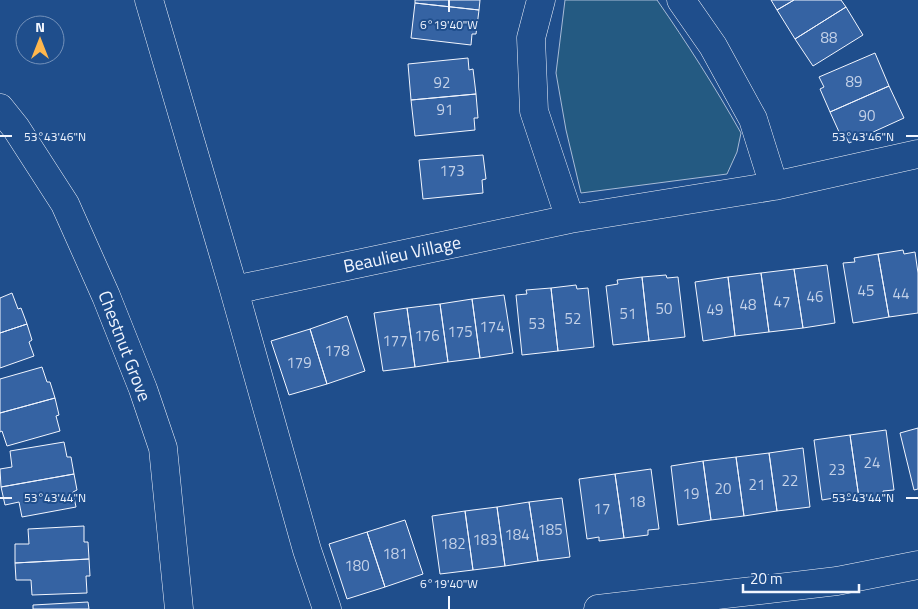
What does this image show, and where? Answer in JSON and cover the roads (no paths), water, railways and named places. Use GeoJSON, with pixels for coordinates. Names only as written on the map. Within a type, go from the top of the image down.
{"type":"FeatureCollection","features":[{"type":"Feature","properties":{"kind":"street"},"geometry":{"type":"LineString","coordinates":[[149,0],[234,290],[307,550],[327,609]]}},
{"type":"Feature","properties":{"kind":"street"},"geometry":{"type":"LineString","coordinates":[[541,0],[531,38],[534,111],[570,219]]}},
{"type":"Feature","properties":{"kind":"street"},"geometry":{"type":"LineString","coordinates":[[681,0],[713,46],[753,119],[774,186]]}},
{"type":"Feature","properties":{"kind":"street","name":"Chestnut Grove"},"geometry":{"type":"LineString","coordinates":[[0,108],[16,128],[65,204],[106,296],[143,389],[163,448],[179,609]]}},
{"type":"Feature","properties":{"kind":"street","name":"Beaulieu Village"},"geometry":{"type":"LineString","coordinates":[[234,290],[570,219],[774,186],[918,154]]}},
{"type":"Feature","properties":{"kind":"street"},"geometry":{"type":"LineString","coordinates":[[598,609],[837,581],[918,564]]}}]}
